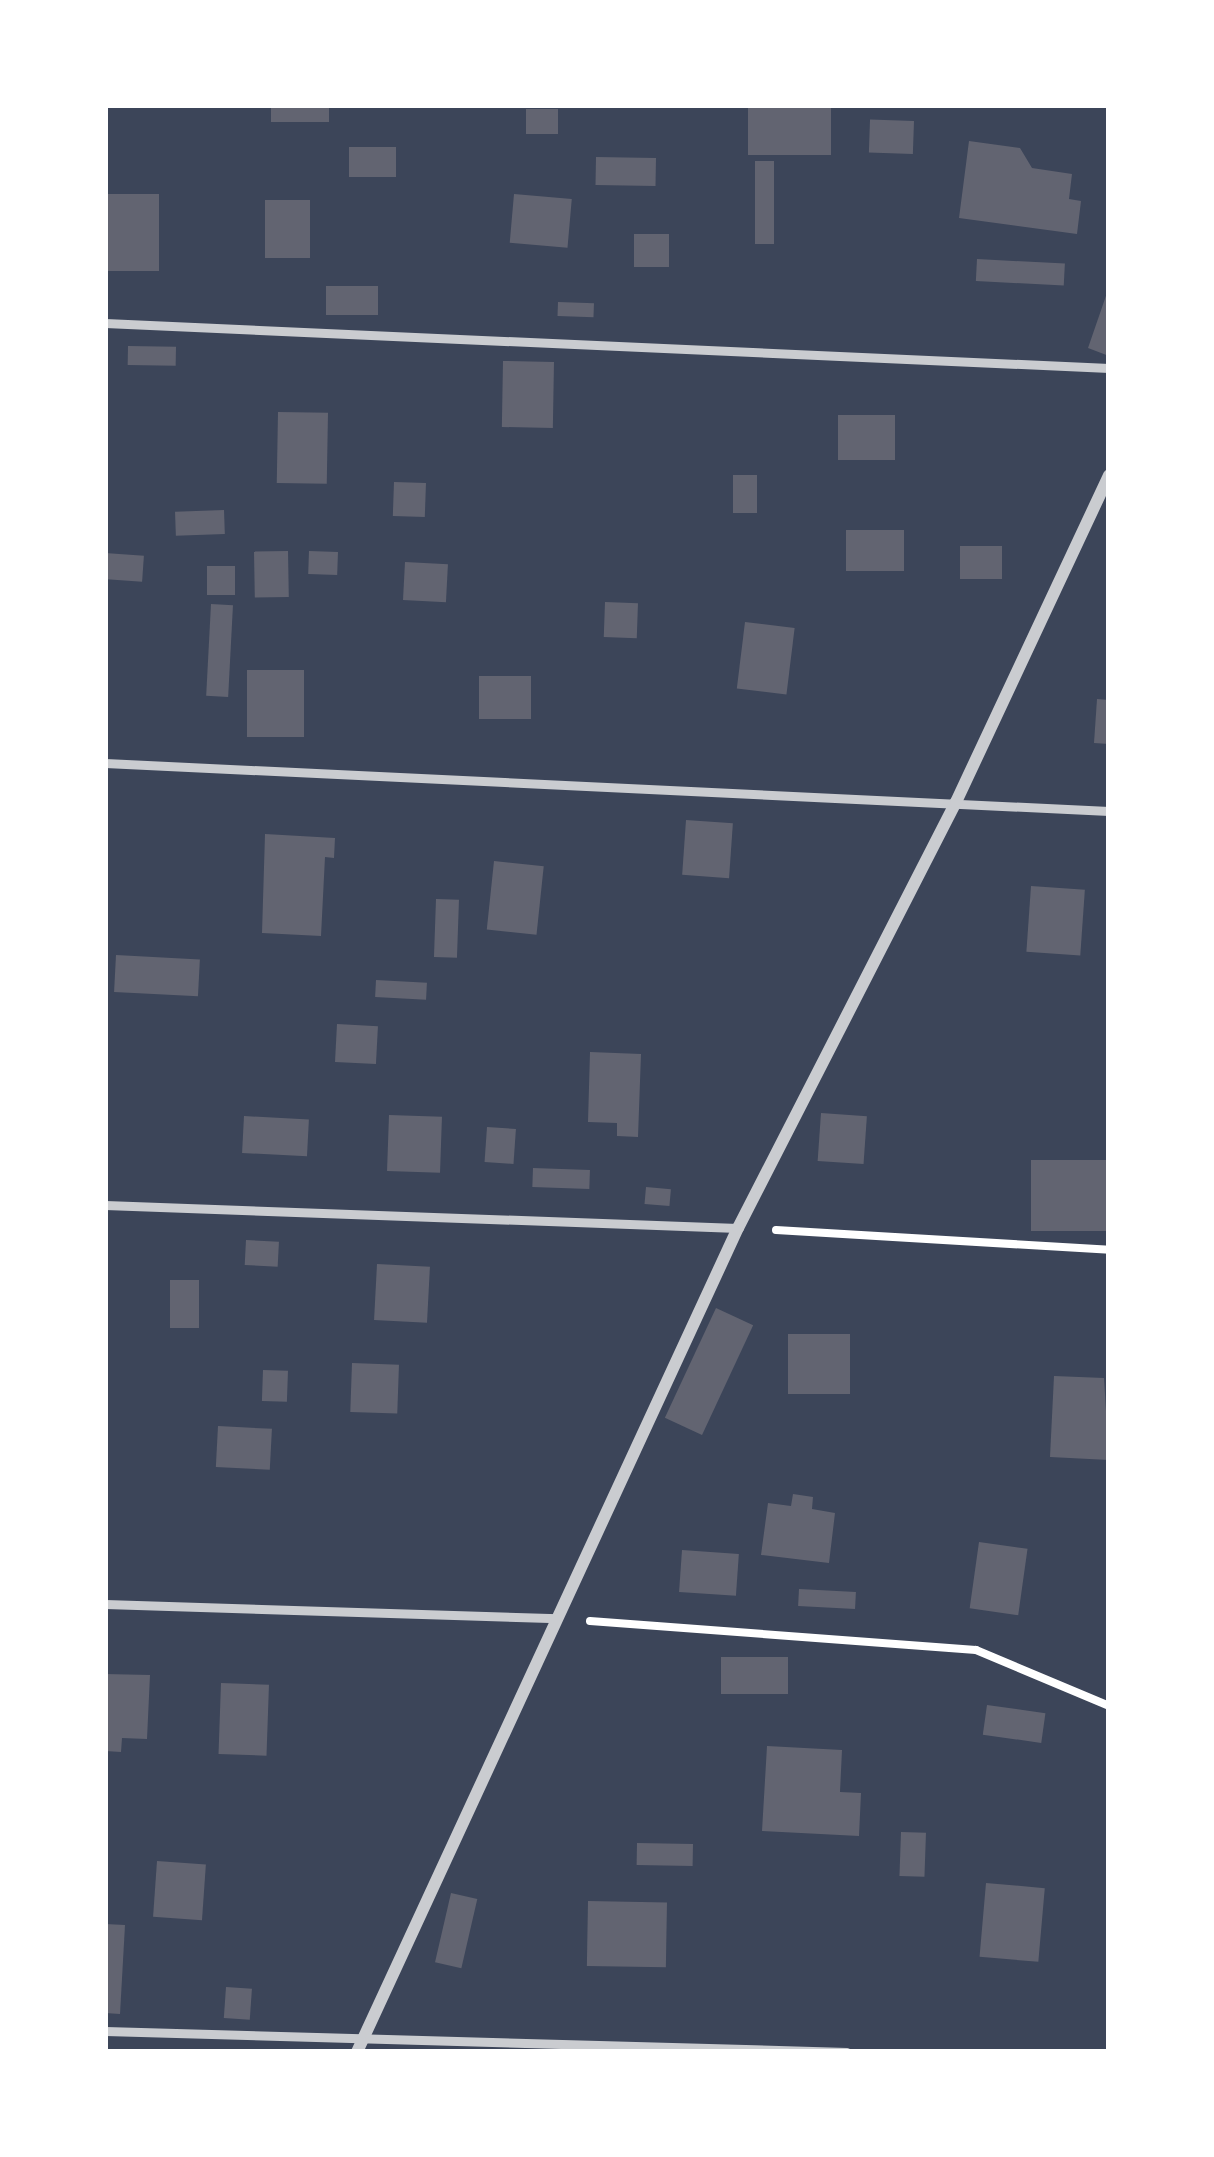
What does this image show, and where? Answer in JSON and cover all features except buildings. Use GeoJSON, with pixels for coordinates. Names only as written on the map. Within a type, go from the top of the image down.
{"type":"FeatureCollection","features":[{"type":"Feature","properties":{"kind":"street"},"geometry":{"type":"LineString","coordinates":[[357,2052],[738,1228],[956,802],[1109,476]]}},
{"type":"Feature","properties":{"kind":"lane"},"geometry":{"type":"LineString","coordinates":[[105,322],[1109,368]]}},
{"type":"Feature","properties":{"kind":"lane"},"geometry":{"type":"LineString","coordinates":[[105,763],[1109,811]]}},
{"type":"Feature","properties":{"kind":"lane"},"geometry":{"type":"LineString","coordinates":[[105,1205],[738,1228]]}},
{"type":"Feature","properties":{"kind":"lane"},"geometry":{"type":"LineString","coordinates":[[105,1604],[558,1618]]}},
{"type":"Feature","properties":{"kind":"lane"},"geometry":{"type":"LineString","coordinates":[[105,2031],[847,2052]]}},
{"type":"Feature","properties":{"kind":"path"},"geometry":{"type":"LineString","coordinates":[[738,1228],[1109,1250]]}},
{"type":"Feature","properties":{"kind":"path"},"geometry":{"type":"LineString","coordinates":[[558,1618],[976,1650],[1109,1706]]}},
{"type":"Feature","properties":{"kind":"shaded area"},"geometry":{"type":"Polygon","coordinates":[[[105,105],[1109,105],[1109,2052],[105,2052],[105,105]]]}}]}
